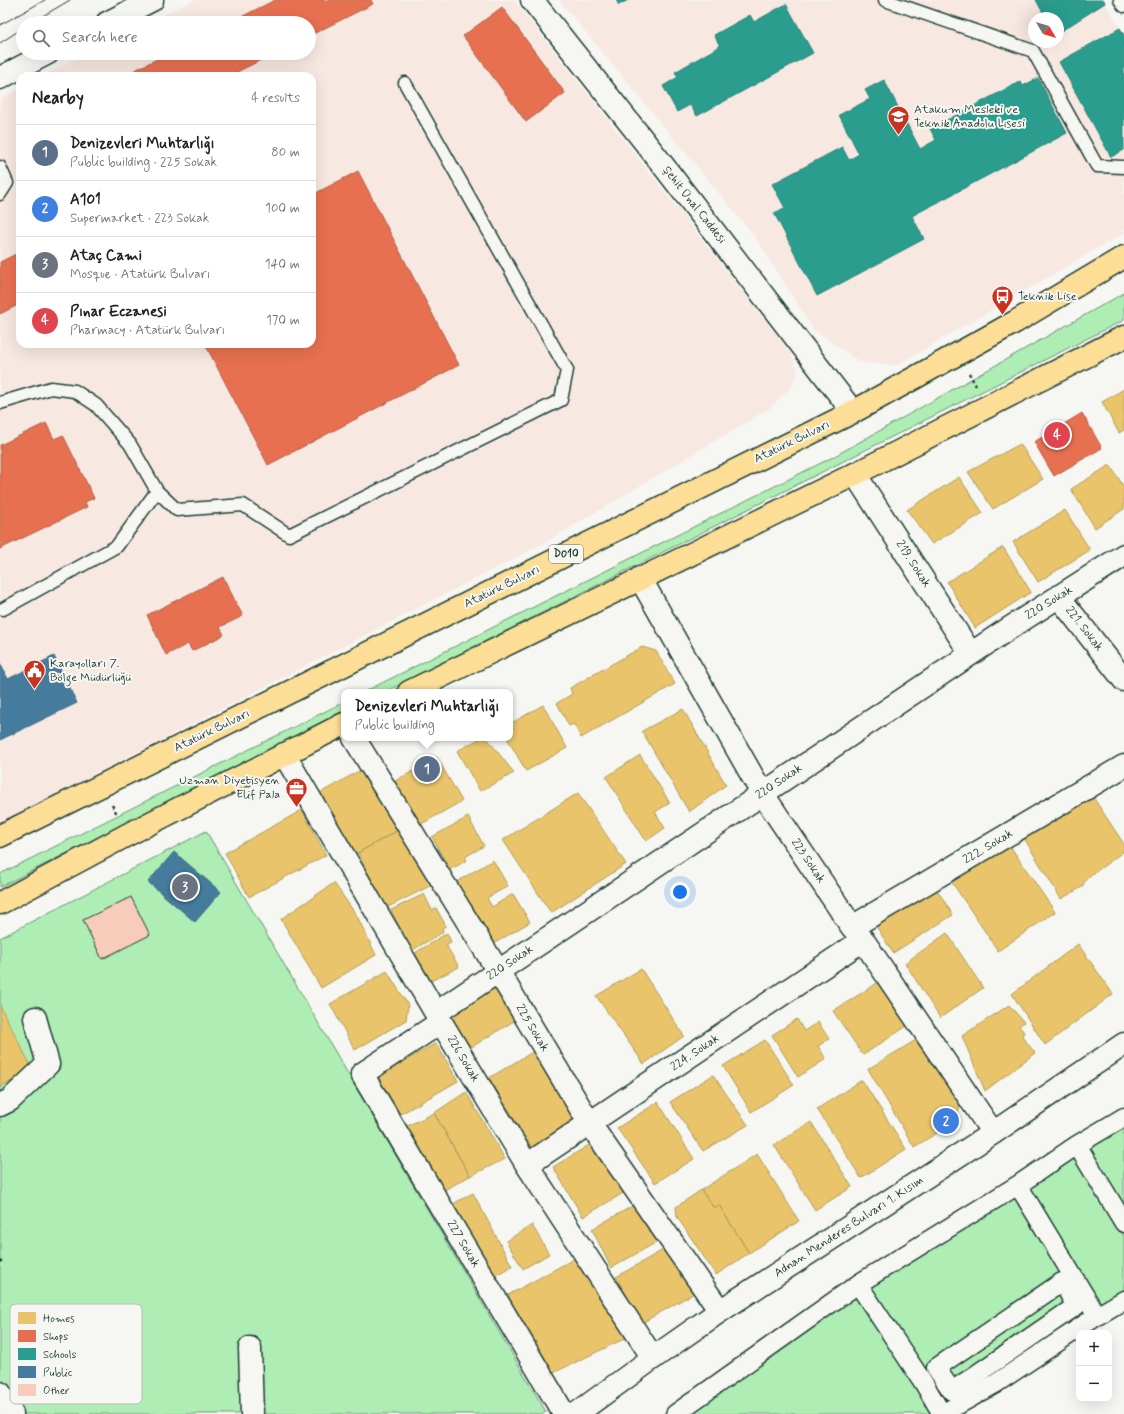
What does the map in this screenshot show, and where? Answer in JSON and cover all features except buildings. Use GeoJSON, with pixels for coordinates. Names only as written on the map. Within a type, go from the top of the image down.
{"type":"FeatureCollection","features":[{"type":"Feature","properties":{"kind":"highway","name":"Atatürk Bulvarı"},"geometry":{"type":"LineString","coordinates":[[0,836],[853,412],[1015,322],[1124,257]]}},
{"type":"Feature","properties":{"kind":"highway"},"geometry":{"type":"LineString","coordinates":[[415,689],[855,474],[1124,337]]}},
{"type":"Feature","properties":{"kind":"highway"},"geometry":{"type":"LineString","coordinates":[[0,904],[127,835],[341,726]]}},
{"type":"Feature","properties":{"kind":"street"},"geometry":{"type":"LineString","coordinates":[[121,16],[152,0]]}},
{"type":"Feature","properties":{"kind":"street","name":"Şehit Ünal Caddesi"},"geometry":{"type":"LineString","coordinates":[[532,0],[659,160],[853,412]]}},
{"type":"Feature","properties":{"kind":"street"},"geometry":{"type":"LineString","coordinates":[[0,78],[35,60]]}},
{"type":"Feature","properties":{"kind":"street","name":"219. Sokak"},"geometry":{"type":"LineString","coordinates":[[855,474],[971,654]]}},
{"type":"Feature","properties":{"kind":"street","name":"220 Sokak"},"geometry":{"type":"LineString","coordinates":[[362,1074],[439,1018],[498,971],[971,654],[1124,555]]}},
{"type":"Feature","properties":{"kind":"street","name":"223 Sokak"},"geometry":{"type":"LineString","coordinates":[[640,578],[762,793],[993,1133]]}},
{"type":"Feature","properties":{"kind":"street","name":"221. Sokak"},"geometry":{"type":"LineString","coordinates":[[1059,597],[1124,680]]}},
{"type":"Feature","properties":{"kind":"street","name":"225 Sokak"},"geometry":{"type":"LineString","coordinates":[[356,741],[498,971],[590,1124],[720,1311]]}},
{"type":"Feature","properties":{"kind":"street","name":"226 Sokak"},"geometry":{"type":"LineString","coordinates":[[284,754],[527,1165],[653,1358]]}},
{"type":"Feature","properties":{"kind":"street","name":"222. Sokak"},"geometry":{"type":"LineString","coordinates":[[858,934],[1121,773]]}},
{"type":"Feature","properties":{"kind":"street","name":"224. Sokak"},"geometry":{"type":"LineString","coordinates":[[527,1165],[590,1124],[858,934]]}},
{"type":"Feature","properties":{"kind":"street"},"geometry":{"type":"LineString","coordinates":[[0,1105],[10,1100],[48,1064],[35,1018]]}},
{"type":"Feature","properties":{"kind":"street","name":"Adnan Menderes Bulvarı 1. Kısım"},"geometry":{"type":"LineString","coordinates":[[576,1414],[720,1311],[993,1133],[1124,1044]]}},
{"type":"Feature","properties":{"kind":"street","name":"227 Sokak"},"geometry":{"type":"LineString","coordinates":[[362,1074],[564,1414]]}},
{"type":"Feature","properties":{"kind":"street"},"geometry":{"type":"LineString","coordinates":[[675,1414],[858,1284],[1018,1185],[1124,1117]]}},
{"type":"Feature","properties":{"kind":"street"},"geometry":{"type":"LineString","coordinates":[[1077,1146],[1124,1223]]}},
{"type":"Feature","properties":{"kind":"street"},"geometry":{"type":"LineString","coordinates":[[1018,1185],[1074,1290],[1097,1316]]}},
{"type":"Feature","properties":{"kind":"street"},"geometry":{"type":"LineString","coordinates":[[1062,1282],[1074,1290],[1076,1306],[952,1391],[940,1373],[936,1368],[1062,1282]]}},
{"type":"Feature","properties":{"kind":"street"},"geometry":{"type":"LineString","coordinates":[[858,1284],[923,1382],[942,1414],[995,1384],[1097,1316],[1124,1300]]}},
{"type":"Feature","properties":{"kind":"street"},"geometry":{"type":"LineString","coordinates":[[250,1348],[252,1414]]}},
{"type":"Feature","properties":{"kind":"street"},"geometry":{"type":"LineString","coordinates":[[923,1382],[940,1373]]}},
{"type":"Feature","properties":{"kind":"street"},"geometry":{"type":"LineString","coordinates":[[0,1393],[12,1414]]}},
{"type":"Feature","properties":{"kind":"lane"},"geometry":{"type":"LineString","coordinates":[[885,0],[1033,51],[1097,166],[1124,167]]}},
{"type":"Feature","properties":{"kind":"lane"},"geometry":{"type":"LineString","coordinates":[[1120,0],[1124,6]]}},
{"type":"Feature","properties":{"kind":"lane"},"geometry":{"type":"LineString","coordinates":[[0,403],[51,388],[75,391],[96,405],[130,444],[157,491],[177,510],[243,505],[289,535],[561,400],[567,370],[405,83]]}},
{"type":"Feature","properties":{"kind":"lane"},"geometry":{"type":"LineString","coordinates":[[0,167],[7,183],[0,194]]}},
{"type":"Feature","properties":{"kind":"lane"},"geometry":{"type":"LineString","coordinates":[[3,609],[118,546],[157,491]]}},
{"type":"Feature","properties":{"kind":"path"},"geometry":{"type":"LineString","coordinates":[[959,354],[987,406]]}},
{"type":"Feature","properties":{"kind":"path"},"geometry":{"type":"LineString","coordinates":[[103,785],[127,835]]}},
{"type":"Feature","properties":{"kind":"shaded area","name":"Karayolları 7. Bölge Müdürlüğü"},"geometry":{"type":"Polygon","coordinates":[[[194,0],[514,0],[777,335],[792,355],[798,372],[791,387],[770,408],[548,541],[0,823],[0,99],[16,91],[16,348],[316,348],[316,72],[51,72],[74,60],[316,60],[316,16],[161,16],[194,0]]]}},
{"type":"Feature","properties":{"kind":"shaded area","name":"Atakum Mesleki ve Teknik Anadolu Lisesi"},"geometry":{"type":"Polygon","coordinates":[[[559,0],[1104,0],[1124,35],[1124,233],[897,365],[860,362],[813,329],[756,238],[559,0]]]}},
{"type":"Feature","properties":{"kind":"green space"},"geometry":{"type":"Polygon","coordinates":[[[1124,293],[1124,320],[391,689],[370,689],[833,457],[1124,293]]]}},
{"type":"Feature","properties":{"kind":"green space"},"geometry":{"type":"Polygon","coordinates":[[[341,704],[341,715],[0,887],[0,874],[341,704]]]}},
{"type":"Feature","properties":{"kind":"green space"},"geometry":{"type":"Polygon","coordinates":[[[206,831],[546,1412],[543,1414],[0,1414],[0,938],[206,831]]]}},
{"type":"Feature","properties":{"kind":"green space"},"geometry":{"type":"Polygon","coordinates":[[[1124,1125],[1124,1296],[993,1380],[928,1414],[689,1414],[824,1316],[1124,1125]]]}},
{"type":"Feature","properties":{"kind":"tram line"},"geometry":{"type":"LineString","coordinates":[[16,16],[45,0]]}},
{"type":"Feature","properties":{"kind":"tram line"},"geometry":{"type":"LineString","coordinates":[[43,16],[70,0]]}},
{"type":"Feature","properties":{"kind":"tram line"},"geometry":{"type":"LineString","coordinates":[[0,25],[16,16]]}},
{"type":"Feature","properties":{"kind":"tram line"},"geometry":{"type":"LineString","coordinates":[[0,43],[16,33]]}},
{"type":"Feature","properties":{"kind":"place","name":"Atakum Mesleki ve Teknik Anadolu Lisesi"},"geometry":{"type":"Point","coordinates":[899,136]}},
{"type":"Feature","properties":{"kind":"place","name":"Teknik Lise"},"geometry":{"type":"Point","coordinates":[1002,316]}},
{"type":"Feature","properties":{"kind":"place","name":"Pınar Eczanesi"},"geometry":{"type":"Point","coordinates":[1057,435]}},
{"type":"Feature","properties":{"kind":"place","name":"Karayolları 7. Bölge Müdürlüğü"},"geometry":{"type":"Point","coordinates":[35,690]}},
{"type":"Feature","properties":{"kind":"place","name":"Denizevleri Muhtarlığı"},"geometry":{"type":"Point","coordinates":[427,769]}},
{"type":"Feature","properties":{"kind":"place","name":"Uzman Diyetisyen Elif Pala"},"geometry":{"type":"Point","coordinates":[296,808]}},
{"type":"Feature","properties":{"kind":"place","name":"Ataç Cami"},"geometry":{"type":"Point","coordinates":[185,887]}},
{"type":"Feature","properties":{"kind":"place","name":"A101"},"geometry":{"type":"Point","coordinates":[946,1121]}}]}
